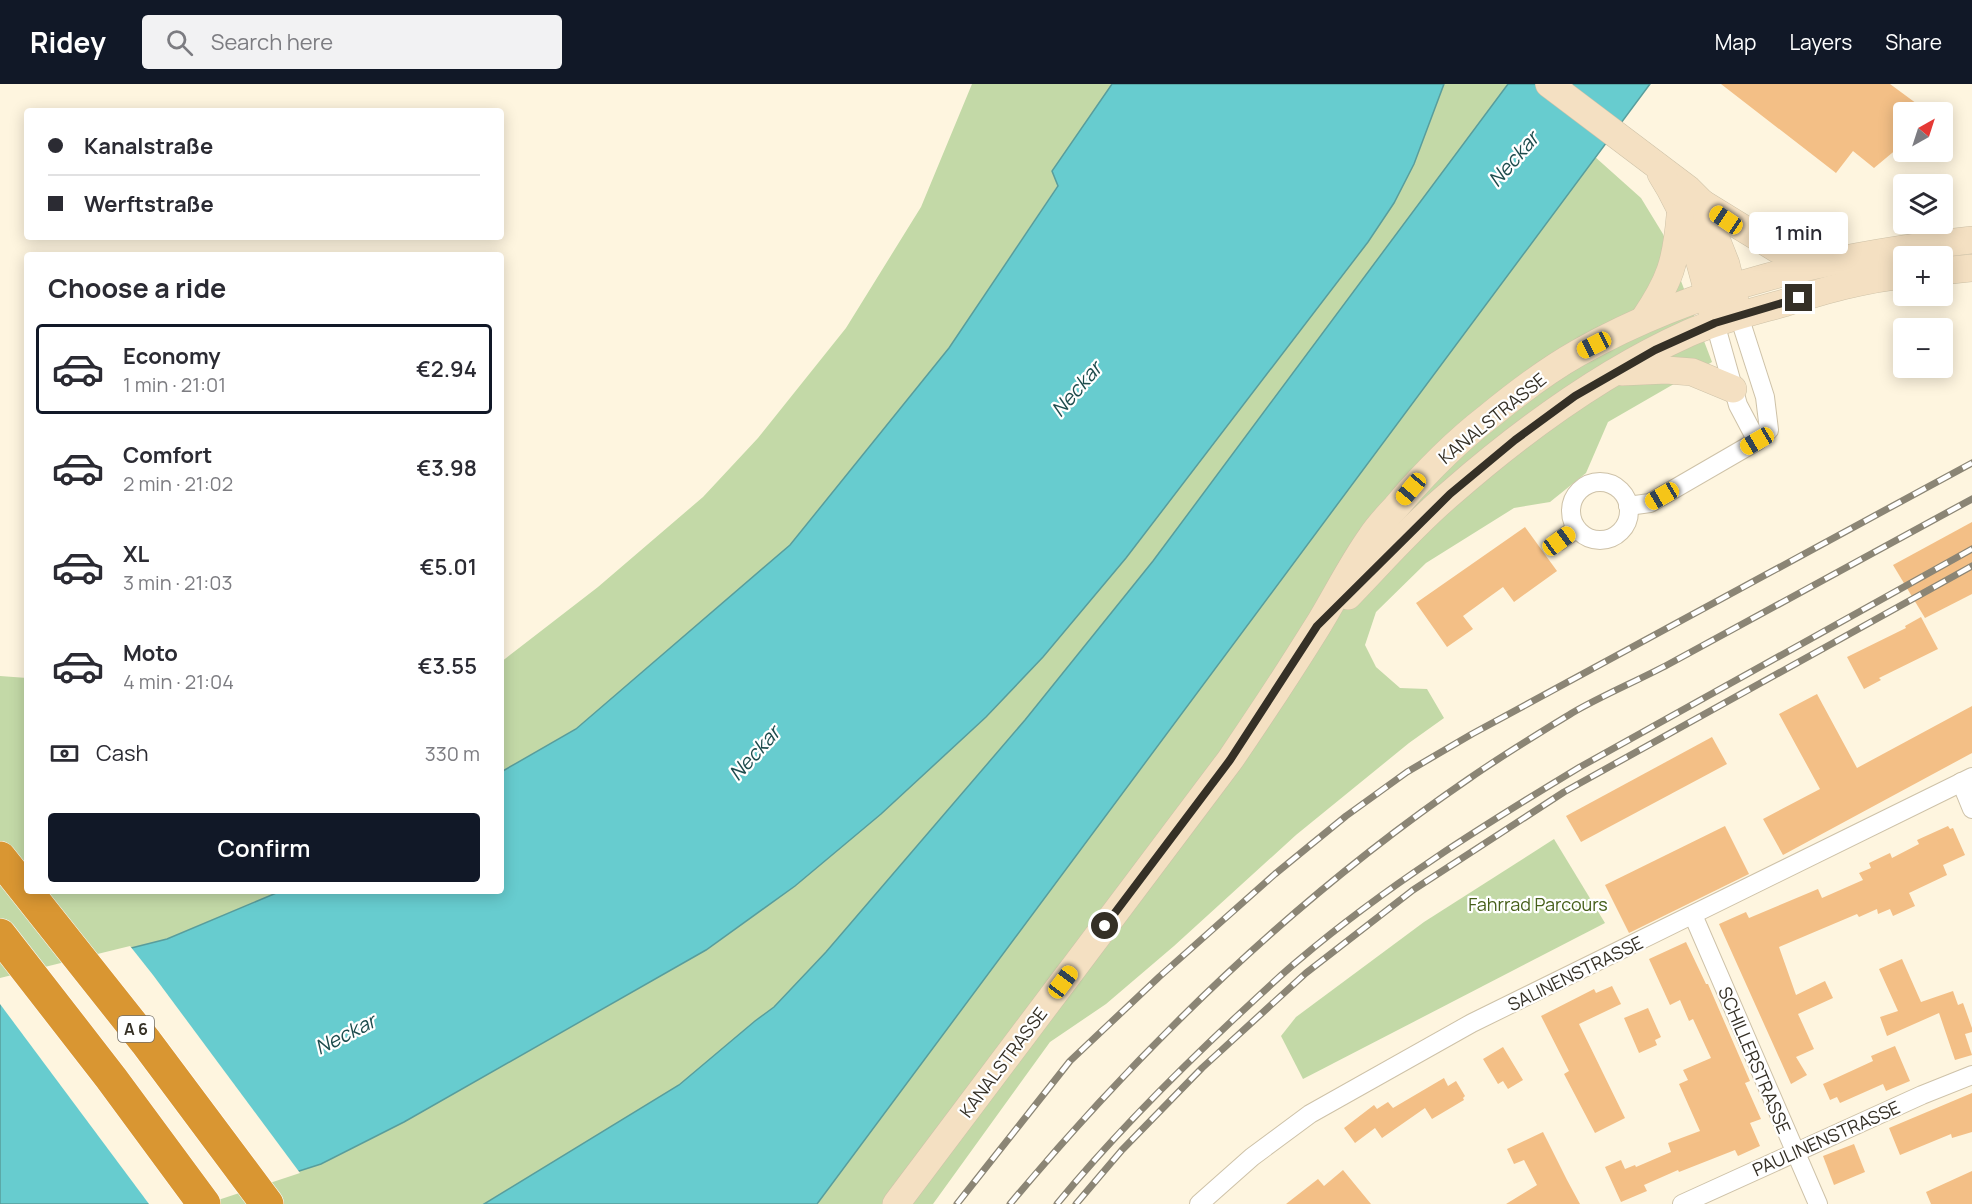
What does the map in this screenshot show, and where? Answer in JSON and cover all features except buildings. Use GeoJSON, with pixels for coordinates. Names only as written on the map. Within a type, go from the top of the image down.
{"type":"FeatureCollection","features":[{"type":"Feature","properties":{"kind":"highway","name":"A 6"},"geometry":{"type":"LineString","coordinates":[[0,858],[24,888]]}},
{"type":"Feature","properties":{"kind":"highway","name":"A 6"},"geometry":{"type":"LineString","coordinates":[[29,894],[147,1042],[267,1204]]}},
{"type":"Feature","properties":{"kind":"highway"},"geometry":{"type":"LineString","coordinates":[[0,935],[111,1078],[204,1204]]}},
{"type":"Feature","properties":{"kind":"main road"},"geometry":{"type":"LineString","coordinates":[[1549,84],[1688,189],[1691,206],[1726,264],[1720,291],[1727,319]]}},
{"type":"Feature","properties":{"kind":"main road"},"geometry":{"type":"LineString","coordinates":[[1691,206],[1777,249],[1821,264]]}},
{"type":"Feature","properties":{"kind":"main road"},"geometry":{"type":"LineString","coordinates":[[1644,320],[1668,278],[1691,206]]}},
{"type":"Feature","properties":{"kind":"main road","name":"KANALSTRASSE"},"geometry":{"type":"LineString","coordinates":[[896,1204],[1230,760],[1317,626],[1371,536],[1424,473],[1469,431],[1520,391],[1577,354],[1644,320],[1720,291],[1821,264],[1902,248],[1972,240]]}},
{"type":"Feature","properties":{"kind":"main road"},"geometry":{"type":"LineString","coordinates":[[1953,270],[1972,268]]}},
{"type":"Feature","properties":{"kind":"main road","name":"KANALSTRASSE"},"geometry":{"type":"LineString","coordinates":[[1317,626],[1450,494],[1515,440],[1575,396],[1655,350],[1727,319],[1829,289],[1893,276]]}},
{"type":"Feature","properties":{"kind":"main road"},"geometry":{"type":"LineString","coordinates":[[1614,373],[1666,370],[1692,372],[1733,389]]}},
{"type":"Feature","properties":{"kind":"street"},"geometry":{"type":"LineString","coordinates":[[1727,319],[1733,389],[1738,405],[1763,436]]}},
{"type":"Feature","properties":{"kind":"street"},"geometry":{"type":"LineString","coordinates":[[1727,319],[1765,397],[1763,436]]}},
{"type":"Feature","properties":{"kind":"street"},"geometry":{"type":"LineString","coordinates":[[1628,506],[1650,503],[1763,436]]}},
{"type":"Feature","properties":{"kind":"street"},"geometry":{"type":"LineString","coordinates":[[1596,482],[1606,483],[1616,488],[1624,496],[1628,506],[1628,517],[1624,527],[1617,535],[1609,539],[1591,539],[1576,529],[1571,517],[1572,504],[1577,493],[1586,486],[1596,482]]}},
{"type":"Feature","properties":{"kind":"street"},"geometry":{"type":"LineString","coordinates":[[1559,541],[1576,529]]}},
{"type":"Feature","properties":{"kind":"street"},"geometry":{"type":"LineString","coordinates":[[1967,779],[1972,809]]}},
{"type":"Feature","properties":{"kind":"street","name":"SALINENSTRASSE"},"geometry":{"type":"LineString","coordinates":[[1198,1204],[1252,1157],[1310,1114],[1472,1023],[1967,779]]}},
{"type":"Feature","properties":{"kind":"street","name":"SCHILLERSTRASSE"},"geometry":{"type":"LineString","coordinates":[[1694,915],[1818,1204]]}},
{"type":"Feature","properties":{"kind":"street","name":"PAULINENSTRASSE"},"geometry":{"type":"LineString","coordinates":[[1682,1204],[1922,1095],[1972,1075]]}},
{"type":"Feature","properties":{"kind":"green space"},"geometry":{"type":"Polygon","coordinates":[[[972,84],[1112,84],[1052,171],[1058,185],[949,348],[790,545],[576,729],[504,770],[504,660],[598,587],[703,497],[758,438],[846,328],[921,207],[972,84]]]}},
{"type":"Feature","properties":{"kind":"green space"},"geometry":{"type":"Polygon","coordinates":[[[1444,84],[1508,84],[1153,561],[1025,720],[826,952],[774,1007],[679,1085],[484,1204],[196,1204],[321,1164],[404,1122],[706,950],[795,886],[881,814],[986,717],[1126,558],[1368,242],[1394,203],[1414,164],[1444,84]]]}},
{"type":"Feature","properties":{"kind":"green space"},"geometry":{"type":"Polygon","coordinates":[[[1594,156],[1641,198],[1663,234],[1712,362],[1608,422],[1586,473],[1550,502],[1514,508],[1426,563],[1376,612],[1365,645],[1376,667],[1400,688],[1427,689],[1444,718],[1409,743],[1296,835],[1174,946],[1106,1004],[1050,1042],[933,1204],[817,1204],[1594,156]]]}},
{"type":"Feature","properties":{"kind":"green space"},"geometry":{"type":"Polygon","coordinates":[[[0,676],[24,678],[24,894],[274,894],[167,939],[0,981],[0,676]]]}},
{"type":"Feature","properties":{"kind":"green space","name":"Fahrrad Parcours"},"geometry":{"type":"Polygon","coordinates":[[[1554,839],[1605,923],[1303,1079],[1281,1036],[1296,1017],[1424,922],[1554,839]]]}},
{"type":"Feature","properties":{"kind":"water","name":"Neckar"},"geometry":{"type":"Polygon","coordinates":[[[1112,84],[1444,84],[1414,164],[1394,203],[1368,242],[1126,558],[1043,657],[986,717],[881,814],[795,886],[706,950],[404,1122],[321,1164],[196,1204],[0,1204],[0,981],[167,939],[274,894],[504,894],[504,770],[576,729],[790,545],[949,348],[1058,186],[1052,171],[1112,84]]]}},
{"type":"Feature","properties":{"kind":"water","name":"Neckar"},"geometry":{"type":"Polygon","coordinates":[[[1508,84],[1650,84],[817,1204],[484,1204],[679,1085],[774,1007],[826,952],[1025,720],[1153,561],[1508,84]]]}},
{"type":"Feature","properties":{"kind":"pier"},"geometry":{"type":"Polygon","coordinates":[[[130,946],[300,1173],[206,1204],[149,1204],[0,1004],[0,978],[130,946]]]}},
{"type":"Feature","properties":{"kind":"railway"},"geometry":{"type":"LineString","coordinates":[[957,1204],[1070,1061],[1159,977],[1275,874],[1346,816],[1407,772],[1472,734],[1972,463]]}},
{"type":"Feature","properties":{"kind":"railway"},"geometry":{"type":"LineString","coordinates":[[1010,1204],[1114,1087],[1225,975],[1284,922],[1406,824],[1482,769],[1572,713],[1669,664],[1972,499]]}},
{"type":"Feature","properties":{"kind":"railway"},"geometry":{"type":"LineString","coordinates":[[1057,1204],[1144,1107],[1236,1017],[1300,959],[1401,881],[1580,767],[1972,549]]}},
{"type":"Feature","properties":{"kind":"railway"},"geometry":{"type":"LineString","coordinates":[[1076,1204],[1122,1150],[1202,1068],[1306,973],[1413,890],[1564,792],[1972,566]]}},
{"type":"Feature","properties":{"kind":"route"},"geometry":{"type":"LineString","coordinates":[[1105,926],[1230,760],[1317,626],[1450,494],[1515,440],[1575,396],[1655,350],[1715,323],[1799,298]]}}]}
